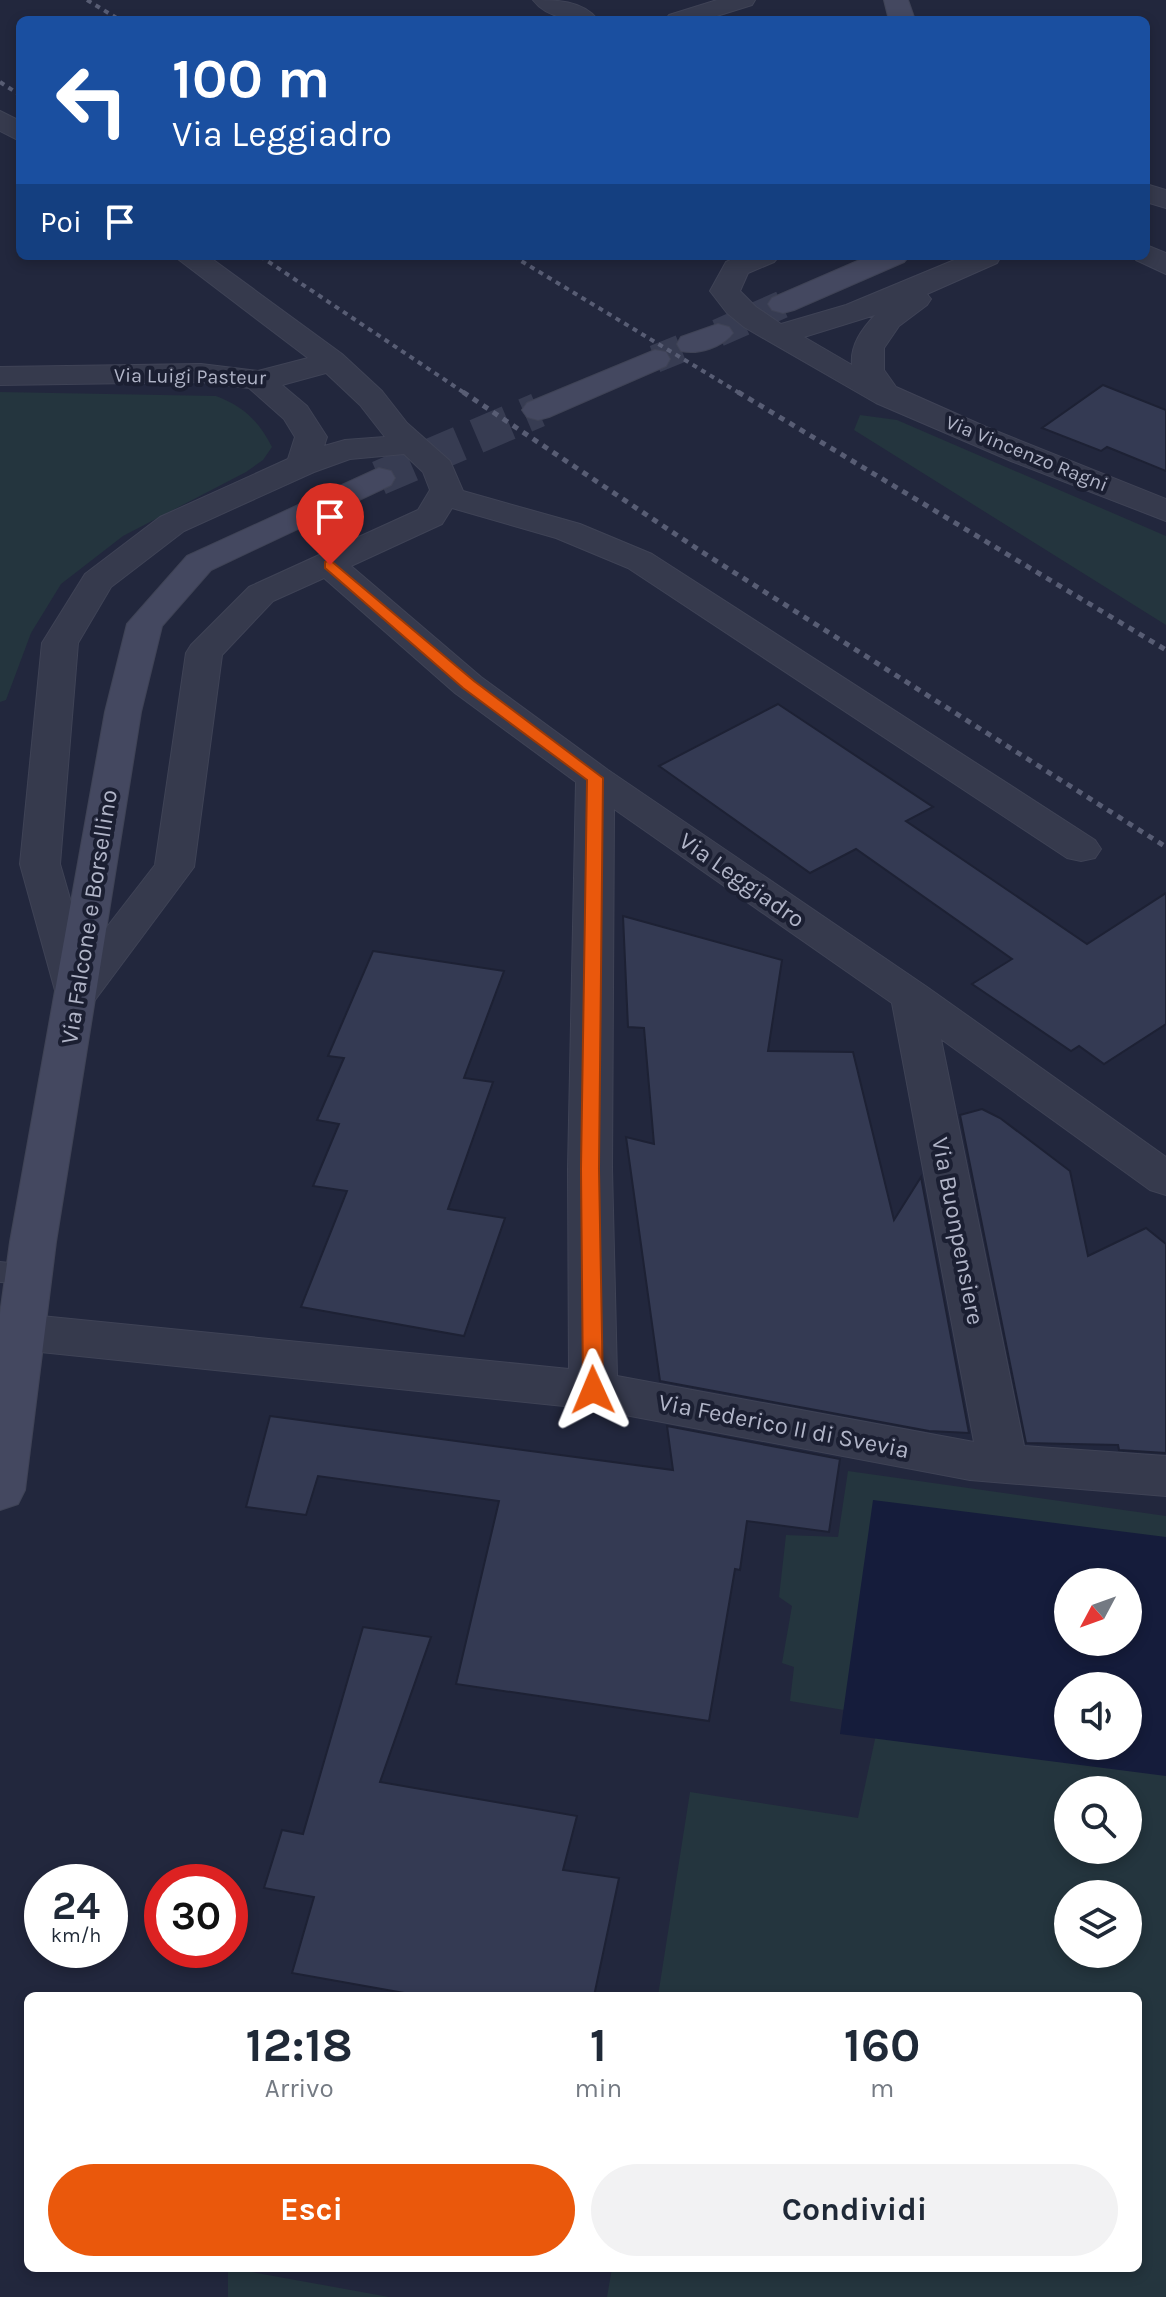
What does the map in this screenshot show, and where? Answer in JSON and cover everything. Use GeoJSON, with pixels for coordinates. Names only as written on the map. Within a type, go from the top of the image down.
{"type":"FeatureCollection","features":[{"type":"Feature","properties":{"kind":"main road"},"geometry":{"type":"LineString","coordinates":[[780,319],[887,260]]}},
{"type":"Feature","properties":{"kind":"main road"},"geometry":{"type":"LineString","coordinates":[[538,410],[655,359]]}},
{"type":"Feature","properties":{"kind":"main road","name":"Via Falcone e Borsellino"},"geometry":{"type":"LineString","coordinates":[[0,1490],[21,1332],[14,1273],[77,994],[123,712],[145,624],[199,563],[379,478]]}},
{"type":"Feature","properties":{"kind":"street"},"geometry":{"type":"LineString","coordinates":[[545,0],[577,16]]}},
{"type":"Feature","properties":{"kind":"street"},"geometry":{"type":"LineString","coordinates":[[691,16],[743,0]]}},
{"type":"Feature","properties":{"kind":"street"},"geometry":{"type":"LineString","coordinates":[[77,994],[174,867],[204,653],[261,594],[430,517],[447,490],[438,468],[331,361],[194,260]]}},
{"type":"Feature","properties":{"kind":"street","name":"Via Vincenzo Ragni"},"geometry":{"type":"LineString","coordinates":[[755,260],[736,268],[725,291],[732,304],[780,319],[887,396],[1166,511]]}},
{"type":"Feature","properties":{"kind":"street"},"geometry":{"type":"LineString","coordinates":[[780,319],[803,330],[980,260]]}},
{"type":"Feature","properties":{"kind":"street"},"geometry":{"type":"LineString","coordinates":[[887,396],[868,372],[872,334],[911,302],[982,260]]}},
{"type":"Feature","properties":{"kind":"street","name":"Via Luigi Pasteur"},"geometry":{"type":"LineString","coordinates":[[0,376],[201,373],[258,380],[331,361]]}},
{"type":"Feature","properties":{"kind":"street"},"geometry":{"type":"LineString","coordinates":[[258,380],[296,413],[311,437],[302,465]]}},
{"type":"Feature","properties":{"kind":"street"},"geometry":{"type":"LineString","coordinates":[[77,994],[40,864],[60,643],[97,581],[172,524],[302,465],[345,450],[411,444]]}},
{"type":"Feature","properties":{"kind":"street"},"geometry":{"type":"LineString","coordinates":[[443,496],[526,516],[598,540],[640,561],[1081,849]]}},
{"type":"Feature","properties":{"kind":"street","name":"Via Leggiadro"},"geometry":{"type":"LineString","coordinates":[[330,565],[468,685],[595,778],[912,997],[1166,1179]]}},
{"type":"Feature","properties":{"kind":"street"},"geometry":{"type":"LineString","coordinates":[[593,1390],[590,1169],[595,778]]}},
{"type":"Feature","properties":{"kind":"street","name":"Via Buonpensiere"},"geometry":{"type":"LineString","coordinates":[[912,997],[1003,1465]]}},
{"type":"Feature","properties":{"kind":"street","name":"Via Federico II di Svevia"},"geometry":{"type":"LineString","coordinates":[[21,1332],[593,1390],[1003,1465],[1166,1476]]}},
{"type":"Feature","properties":{"kind":"shaded area"},"geometry":{"type":"Polygon","coordinates":[[[0,392],[216,396],[249,416],[262,429],[272,447],[263,460],[246,472],[123,536],[61,584],[31,633],[6,700],[0,702],[0,392]]]}},
{"type":"Feature","properties":{"kind":"shaded area"},"geometry":{"type":"Polygon","coordinates":[[[860,415],[897,420],[1166,536],[1166,625],[854,430],[860,415]]]}},
{"type":"Feature","properties":{"kind":"shaded area"},"geometry":{"type":"Polygon","coordinates":[[[848,1471],[1166,1516],[1166,2297],[607,2297],[611,2272],[1142,2272],[1142,1992],[659,1992],[690,1792],[858,1818],[880,1716],[790,1701],[794,1667],[782,1663],[792,1606],[779,1597],[786,1535],[838,1537],[848,1471]]]}},
{"type":"Feature","properties":{"kind":"shaded area"},"geometry":{"type":"Polygon","coordinates":[[[228,2272],[252,2272],[389,2297],[228,2297],[228,2272]]]}},
{"type":"Feature","properties":{"kind":"water"},"geometry":{"type":"Polygon","coordinates":[[[873,1500],[1166,1537],[1166,1776],[840,1734],[873,1500]]]}},
{"type":"Feature","properties":{"kind":"building"},"geometry":{"type":"Polygon","coordinates":[[[1103,385],[1166,410],[1166,471],[1107,447],[1101,451],[1042,428],[1103,385]]]}},
{"type":"Feature","properties":{"kind":"building"},"geometry":{"type":"Polygon","coordinates":[[[778,704],[933,807],[906,821],[1087,944],[1166,893],[1166,1024],[1104,1064],[1079,1046],[1071,1051],[972,984],[1012,959],[856,849],[810,873],[659,766],[778,704]]]}},
{"type":"Feature","properties":{"kind":"building"},"geometry":{"type":"Polygon","coordinates":[[[623,916],[782,960],[768,1051],[853,1052],[894,1220],[921,1177],[969,1433],[929,1431],[660,1381],[626,1137],[654,1144],[644,1028],[628,1027],[623,916]]]}},
{"type":"Feature","properties":{"kind":"building"},"geometry":{"type":"Polygon","coordinates":[[[373,951],[504,971],[464,1078],[493,1082],[448,1209],[505,1218],[464,1336],[301,1307],[347,1191],[313,1186],[339,1124],[317,1120],[344,1058],[328,1056],[373,951]]]}},
{"type":"Feature","properties":{"kind":"building"},"geometry":{"type":"Polygon","coordinates":[[[982,1109],[1000,1118],[1070,1171],[1088,1256],[1146,1228],[1166,1244],[1166,1453],[1119,1450],[1118,1445],[1026,1443],[960,1115],[982,1109]]]}},
{"type":"Feature","properties":{"kind":"building"},"geometry":{"type":"Polygon","coordinates":[[[270,1416],[673,1470],[667,1426],[840,1459],[829,1532],[747,1521],[740,1570],[735,1569],[709,1721],[456,1684],[499,1501],[318,1476],[306,1515],[246,1507],[270,1416]]]}},
{"type":"Feature","properties":{"kind":"building"},"geometry":{"type":"Polygon","coordinates":[[[363,1627],[431,1637],[380,1782],[577,1816],[563,1870],[619,1878],[595,1992],[399,1992],[292,1973],[314,1897],[264,1888],[282,1830],[303,1834],[363,1627]]]}},
{"type":"Feature","properties":{"kind":"tunnel"},"geometry":{"type":"LineString","coordinates":[[718,333],[783,304]]}},
{"type":"Feature","properties":{"kind":"tunnel"},"geometry":{"type":"LineString","coordinates":[[655,359],[692,344]]}},
{"type":"Feature","properties":{"kind":"tunnel"},"geometry":{"type":"LineString","coordinates":[[379,478],[538,410]]}},
{"type":"Feature","properties":{"kind":"railway"},"geometry":{"type":"LineString","coordinates":[[87,0],[113,16]]}},
{"type":"Feature","properties":{"kind":"railway"},"geometry":{"type":"LineString","coordinates":[[0,82],[16,92]]}},
{"type":"Feature","properties":{"kind":"railway"},"geometry":{"type":"LineString","coordinates":[[266,260],[466,394]]}},
{"type":"Feature","properties":{"kind":"railway"},"geometry":{"type":"LineString","coordinates":[[520,260],[741,394]]}},
{"type":"Feature","properties":{"kind":"railway"},"geometry":{"type":"LineString","coordinates":[[463,392],[702,552],[1166,847]]}},
{"type":"Feature","properties":{"kind":"railway"},"geometry":{"type":"LineString","coordinates":[[738,392],[1166,650]]}},
{"type":"Feature","properties":{"kind":"route"},"geometry":{"type":"LineString","coordinates":[[330,565],[468,685],[595,778],[590,1169],[593,1390]]}}]}
